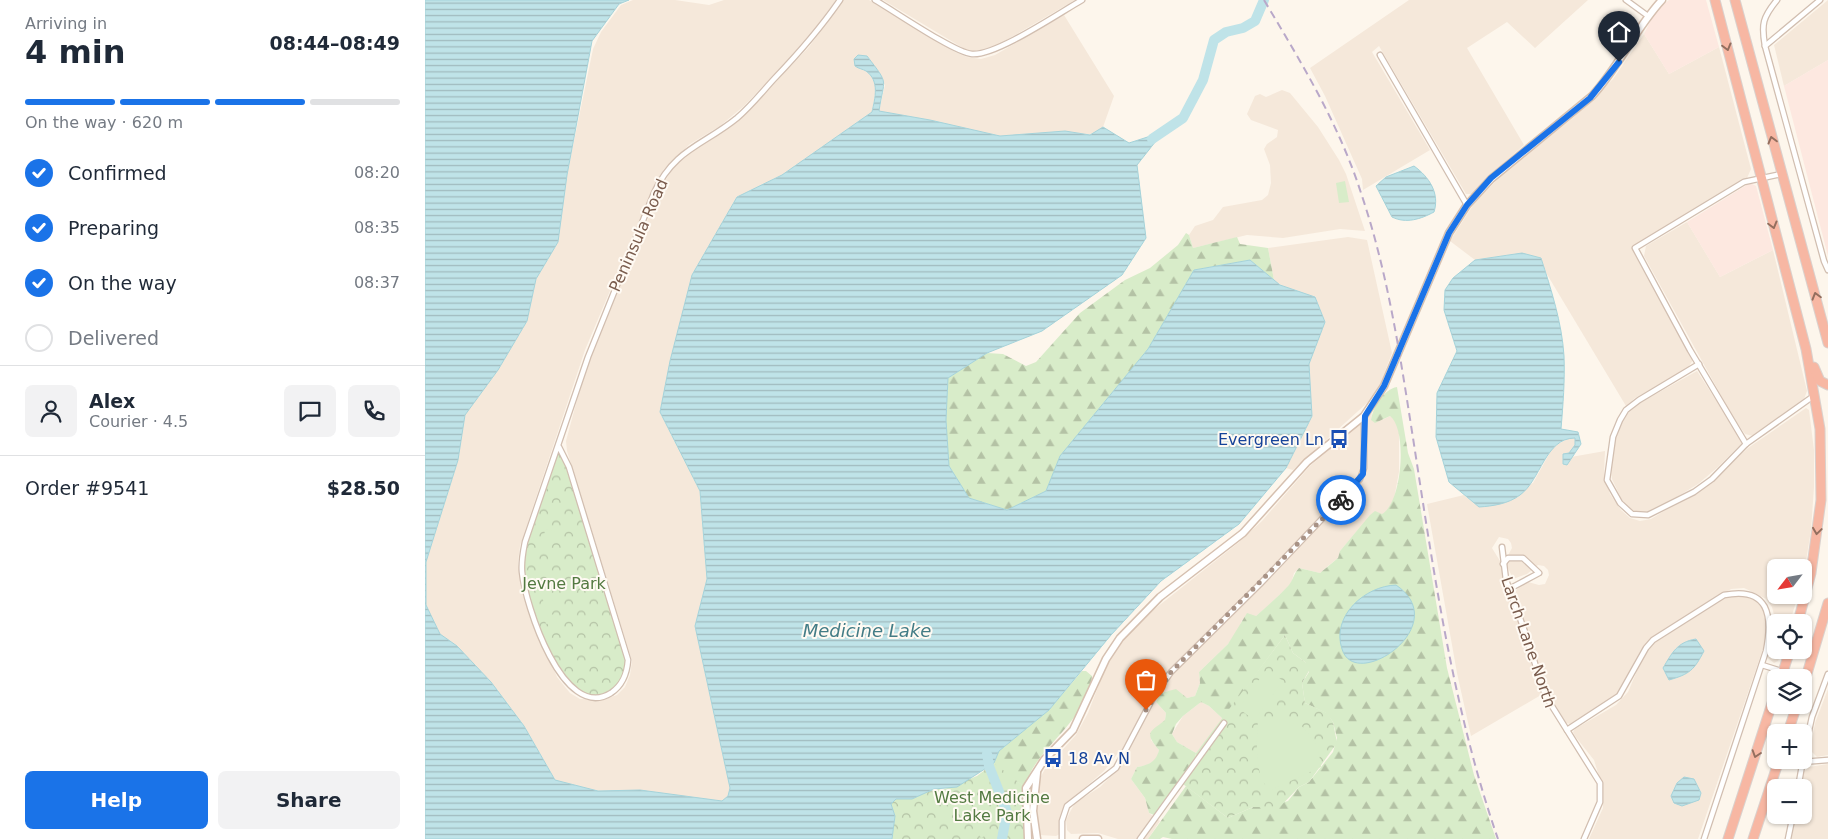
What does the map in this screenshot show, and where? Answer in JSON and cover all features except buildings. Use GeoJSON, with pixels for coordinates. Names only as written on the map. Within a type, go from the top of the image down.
{"type":"FeatureCollection","features":[{"type":"Feature","properties":{"kind":"highway"},"geometry":{"type":"LineString","coordinates":[[1711,0],[1721,26]]}},
{"type":"Feature","properties":{"kind":"highway"},"geometry":{"type":"LineString","coordinates":[[1715,0],[1806,349],[1815,395],[1821,450],[1821,500],[1811,573],[1800,614]]}},
{"type":"Feature","properties":{"kind":"highway"},"geometry":{"type":"LineString","coordinates":[[1735,0],[1828,343]]}},
{"type":"Feature","properties":{"kind":"highway"},"geometry":{"type":"LineString","coordinates":[[1796,312],[1801,314],[1803,319],[1820,381],[1828,385]]}},
{"type":"Feature","properties":{"kind":"highway"},"geometry":{"type":"LineString","coordinates":[[1807,669],[1828,603]]}},
{"type":"Feature","properties":{"kind":"highway"},"geometry":{"type":"LineString","coordinates":[[1728,839],[1769,714]]}},
{"type":"Feature","properties":{"kind":"highway"},"geometry":{"type":"LineString","coordinates":[[1753,839],[1776,769]]}},
{"type":"Feature","properties":{"kind":"street","name":"Peninsula Road"},"geometry":{"type":"LineString","coordinates":[[559,447],[569,467],[628,660],[625,677],[619,687],[608,695],[600,697],[579,693],[562,677],[532,612],[523,578],[522,554],[588,356],[654,192],[664,175],[684,152],[731,123],[744,111],[812,38],[840,0]]}},
{"type":"Feature","properties":{"kind":"street"},"geometry":{"type":"LineString","coordinates":[[875,0],[953,47],[974,54],[995,50],[1082,0]]}},
{"type":"Feature","properties":{"kind":"street"},"geometry":{"type":"LineString","coordinates":[[1626,0],[1649,16]]}},
{"type":"Feature","properties":{"kind":"street"},"geometry":{"type":"LineString","coordinates":[[1028,839],[1026,788],[1037,770],[1073,730],[1106,659],[1129,626],[1160,597],[1243,533],[1307,462],[1365,416],[1384,386],[1449,233],[1467,205],[1491,178],[1592,96],[1619,62],[1649,16],[1662,0]]}},
{"type":"Feature","properties":{"kind":"street"},"geometry":{"type":"LineString","coordinates":[[1777,0],[1768,11],[1761,26],[1823,261],[1828,270]]}},
{"type":"Feature","properties":{"kind":"street"},"geometry":{"type":"LineString","coordinates":[[1765,46],[1820,0]]}},
{"type":"Feature","properties":{"kind":"street"},"geometry":{"type":"LineString","coordinates":[[1380,55],[1467,205]]}},
{"type":"Feature","properties":{"kind":"street"},"geometry":{"type":"LineString","coordinates":[[1746,444],[1635,248],[1744,182],[1781,174]]}},
{"type":"Feature","properties":{"kind":"street"},"geometry":{"type":"LineString","coordinates":[[1699,364],[1639,400],[1626,410],[1613,437],[1607,480],[1625,510],[1632,514],[1649,515],[1693,492],[1712,478],[1746,444],[1815,395]]}},
{"type":"Feature","properties":{"kind":"street"},"geometry":{"type":"LineString","coordinates":[[1063,839],[1062,821],[1067,806],[1116,768],[1154,696],[1171,672],[1360,479],[1364,468],[1365,416]]}},
{"type":"Feature","properties":{"kind":"street","name":"Larch Lane North"},"geometry":{"type":"LineString","coordinates":[[1502,547],[1503,565],[1509,589],[1545,696],[1600,783],[1600,802],[1584,839]]}},
{"type":"Feature","properties":{"kind":"street"},"geometry":{"type":"LineString","coordinates":[[1503,565],[1508,558],[1523,558],[1536,567],[1539,573],[1509,589]]}},
{"type":"Feature","properties":{"kind":"street"},"geometry":{"type":"LineString","coordinates":[[1567,730],[1619,696],[1645,648],[1653,640],[1724,595],[1738,592],[1751,595],[1761,602],[1767,611],[1770,630],[1762,665],[1704,839]]}},
{"type":"Feature","properties":{"kind":"street"},"geometry":{"type":"LineString","coordinates":[[1762,665],[1771,669]]}},
{"type":"Feature","properties":{"kind":"street"},"geometry":{"type":"LineString","coordinates":[[1810,724],[1828,674]]}},
{"type":"Feature","properties":{"kind":"street"},"geometry":{"type":"LineString","coordinates":[[1140,839],[1224,723]]}},
{"type":"Feature","properties":{"kind":"street"},"geometry":{"type":"LineString","coordinates":[[1812,761],[1828,760]]}},
{"type":"Feature","properties":{"kind":"street"},"geometry":{"type":"LineString","coordinates":[[1037,770],[1033,796],[1037,839]]}},
{"type":"Feature","properties":{"kind":"street"},"geometry":{"type":"LineString","coordinates":[[1788,839],[1791,824]]}},
{"type":"Feature","properties":{"kind":"street"},"geometry":{"type":"LineString","coordinates":[[1083,839],[1098,839]]}},
{"type":"Feature","properties":{"kind":"shaded area"},"geometry":{"type":"Polygon","coordinates":[[[633,0],[675,0],[709,5],[724,0],[836,0],[807,40],[744,106],[720,126],[690,144],[664,169],[656,182],[585,350],[520,546],[518,562],[524,598],[557,677],[570,693],[580,699],[603,700],[617,695],[625,687],[630,675],[632,661],[567,451],[566,441],[588,359],[663,184],[675,165],[687,153],[733,124],[749,110],[809,47],[843,0],[869,0],[955,52],[967,57],[981,59],[995,55],[1064,15],[1114,96],[1103,127],[1090,135],[1065,131],[1000,136],[930,120],[879,111],[885,85],[867,56],[859,69],[865,70],[873,78],[876,88],[872,112],[782,175],[737,197],[660,412],[700,491],[707,579],[695,626],[730,788],[728,796],[722,801],[640,790],[598,791],[555,780],[524,726],[491,682],[457,646],[440,634],[426,605],[426,562],[458,460],[465,415],[498,370],[527,321],[536,279],[558,242],[567,175],[593,49],[601,32],[621,5],[633,0]]]}},
{"type":"Feature","properties":{"kind":"shaded area"},"geometry":{"type":"Polygon","coordinates":[[[883,0],[1075,0],[993,48],[973,52],[963,48],[883,0]]]}},
{"type":"Feature","properties":{"kind":"shaded area"},"geometry":{"type":"Polygon","coordinates":[[[1409,0],[1588,0],[1535,48],[1507,22],[1467,48],[1524,145],[1484,180],[1472,194],[1466,194],[1379,46],[1372,52],[1430,150],[1363,190],[1362,179],[1325,96],[1310,68],[1409,0]]]}},
{"type":"Feature","properties":{"kind":"shaded area"},"geometry":{"type":"Polygon","coordinates":[[[1669,0],[1706,0],[1719,47],[1669,74],[1644,34],[1655,12],[1669,0]]]}},
{"type":"Feature","properties":{"kind":"shaded area"},"geometry":{"type":"Polygon","coordinates":[[[1828,0],[1828,60],[1784,86],[1774,45],[1828,0]]]}},
{"type":"Feature","properties":{"kind":"shaded area"},"geometry":{"type":"Polygon","coordinates":[[[1644,34],[1669,74],[1719,47],[1751,169],[1747,178],[1635,248],[1634,253],[1693,360],[1687,369],[1635,398],[1626,406],[1545,271],[1541,258],[1522,253],[1475,260],[1450,241],[1475,202],[1507,170],[1573,118],[1613,79],[1644,34]]]}},
{"type":"Feature","properties":{"kind":"shaded area"},"geometry":{"type":"Polygon","coordinates":[[[1828,60],[1828,256],[1784,86],[1828,60]]]}},
{"type":"Feature","properties":{"kind":"shaded area"},"geometry":{"type":"Polygon","coordinates":[[[1282,90],[1290,93],[1318,127],[1339,160],[1346,174],[1365,231],[1340,229],[1283,238],[1247,235],[1193,248],[1189,235],[1195,226],[1213,220],[1223,207],[1262,200],[1268,195],[1271,183],[1270,165],[1264,149],[1267,144],[1277,137],[1278,130],[1251,120],[1247,114],[1255,96],[1260,94],[1266,97],[1282,90]]]}},
{"type":"Feature","properties":{"kind":"shaded area"},"geometry":{"type":"Polygon","coordinates":[[[1750,183],[1756,186],[1773,250],[1720,277],[1687,222],[1750,183]]]}},
{"type":"Feature","properties":{"kind":"shaded area"},"geometry":{"type":"Polygon","coordinates":[[[1687,222],[1720,277],[1773,250],[1807,391],[1803,402],[1753,436],[1745,434],[1733,417],[1644,256],[1646,246],[1687,222]]]}},
{"type":"Feature","properties":{"kind":"shaded area"},"geometry":{"type":"Polygon","coordinates":[[[1348,237],[1367,240],[1392,353],[1378,390],[1367,403],[1293,470],[1286,468],[1312,416],[1309,364],[1325,322],[1315,297],[1280,285],[1274,280],[1268,248],[1348,237]]]}},
{"type":"Feature","properties":{"kind":"shaded area"},"geometry":{"type":"Polygon","coordinates":[[[1697,371],[1741,439],[1741,444],[1698,484],[1649,514],[1636,514],[1628,508],[1621,498],[1612,479],[1610,462],[1618,426],[1626,415],[1640,403],[1697,371]]]}},
{"type":"Feature","properties":{"kind":"shaded area"},"geometry":{"type":"Polygon","coordinates":[[[1806,408],[1809,410],[1814,450],[1814,487],[1811,530],[1806,559],[1767,559],[1767,600],[1744,588],[1731,589],[1652,637],[1644,647],[1624,686],[1615,698],[1570,724],[1566,723],[1547,692],[1515,593],[1519,586],[1528,582],[1539,585],[1545,584],[1549,575],[1548,570],[1544,566],[1538,565],[1527,574],[1513,579],[1505,561],[1512,548],[1511,543],[1508,539],[1499,537],[1492,548],[1500,561],[1541,695],[1471,736],[1457,673],[1427,504],[1464,495],[1479,507],[1533,483],[1553,447],[1569,438],[1575,438],[1575,445],[1569,453],[1567,465],[1571,457],[1605,451],[1604,473],[1610,494],[1621,510],[1630,518],[1640,521],[1651,519],[1708,484],[1748,448],[1806,408]]]}},
{"type":"Feature","properties":{"kind":"shaded area"},"geometry":{"type":"Polygon","coordinates":[[[1372,413],[1371,420],[1382,420],[1390,416],[1395,419],[1399,429],[1399,472],[1394,499],[1388,511],[1357,531],[1340,551],[1338,558],[1320,573],[1299,568],[1294,573],[1291,584],[1268,606],[1256,616],[1242,620],[1237,633],[1228,644],[1199,672],[1200,683],[1195,696],[1187,698],[1169,691],[1161,693],[1156,702],[1166,713],[1165,720],[1151,740],[1159,750],[1157,759],[1147,765],[1137,767],[1131,779],[1145,798],[1149,813],[1160,821],[1148,839],[1118,839],[1098,833],[1071,834],[1067,830],[1066,820],[1075,803],[1100,787],[1109,778],[1123,757],[1118,753],[1104,771],[1066,804],[1060,818],[1060,834],[1056,836],[1039,835],[1035,799],[1037,784],[1045,769],[1076,735],[1088,713],[1105,669],[1119,645],[1142,619],[1238,543],[1262,521],[1310,466],[1372,413]]]}},
{"type":"Feature","properties":{"kind":"shaded area"},"geometry":{"type":"Polygon","coordinates":[[[1740,595],[1757,600],[1764,607],[1767,618],[1767,637],[1698,839],[1589,839],[1603,808],[1603,789],[1594,760],[1573,732],[1616,705],[1628,692],[1643,657],[1653,644],[1728,596],[1740,595]]]}},
{"type":"Feature","properties":{"kind":"shaded area"},"geometry":{"type":"Polygon","coordinates":[[[1770,604],[1795,604],[1792,614],[1774,614],[1770,604]]]}},
{"type":"Feature","properties":{"kind":"shaded area"},"geometry":{"type":"Polygon","coordinates":[[[1769,659],[1779,659],[1774,663],[1769,659]]]}},
{"type":"Feature","properties":{"kind":"shaded area"},"geometry":{"type":"Polygon","coordinates":[[[1828,689],[1828,755],[1817,757],[1812,752],[1815,723],[1828,689]]]}},
{"type":"Feature","properties":{"kind":"shaded area"},"geometry":{"type":"Polygon","coordinates":[[[1201,702],[1209,706],[1223,719],[1196,753],[1177,742],[1172,734],[1183,716],[1201,702]]]}},
{"type":"Feature","properties":{"kind":"shaded area"},"geometry":{"type":"Polygon","coordinates":[[[1828,764],[1828,839],[1791,839],[1794,824],[1812,824],[1812,779],[1801,779],[1802,773],[1807,769],[1812,769],[1812,767],[1828,764]]]}},
{"type":"Feature","properties":{"kind":"green space"},"geometry":{"type":"Polygon","coordinates":[[[1345,181],[1349,202],[1339,203],[1336,183],[1345,181]]]}},
{"type":"Feature","properties":{"kind":"green space"},"geometry":{"type":"Polygon","coordinates":[[[1186,233],[1189,235],[1193,248],[1237,237],[1240,244],[1268,248],[1274,280],[1250,260],[1194,270],[1148,349],[1060,456],[1046,491],[1007,510],[969,498],[949,466],[946,420],[948,378],[987,353],[1003,354],[1026,366],[1036,362],[1080,313],[1125,280],[1150,268],[1178,245],[1186,233]]]}},
{"type":"Feature","properties":{"kind":"green space"},"geometry":{"type":"Polygon","coordinates":[[[1397,387],[1408,453],[1414,469],[1447,668],[1474,775],[1496,839],[1172,839],[1163,837],[1160,839],[1148,839],[1186,786],[1228,818],[1253,807],[1266,807],[1288,801],[1299,787],[1309,782],[1333,752],[1337,738],[1333,722],[1326,713],[1305,703],[1302,683],[1309,672],[1305,662],[1293,653],[1285,635],[1223,719],[1209,706],[1201,702],[1176,724],[1172,734],[1177,742],[1196,753],[1195,758],[1154,815],[1149,813],[1145,798],[1131,779],[1137,767],[1151,762],[1158,754],[1159,750],[1150,735],[1165,720],[1166,713],[1156,702],[1161,693],[1176,689],[1187,698],[1195,696],[1200,683],[1199,672],[1228,644],[1247,613],[1256,616],[1289,585],[1299,568],[1320,573],[1338,558],[1340,551],[1370,515],[1375,511],[1382,514],[1389,507],[1398,482],[1401,450],[1399,436],[1396,424],[1390,416],[1375,423],[1371,420],[1380,399],[1392,388],[1397,387]],[[1403,590],[1371,592],[1350,608],[1412,603],[1403,590]]]}},
{"type":"Feature","properties":{"kind":"green space","name":"Jevne Park"},"geometry":{"type":"Polygon","coordinates":[[[559,447],[565,457],[625,646],[627,669],[619,687],[600,697],[579,693],[556,669],[532,612],[525,590],[522,554],[559,447]]]}},
{"type":"Feature","properties":{"kind":"green space"},"geometry":{"type":"Polygon","coordinates":[[[546,529],[556,532],[550,550],[539,547],[546,529]]]}},
{"type":"Feature","properties":{"kind":"green space"},"geometry":{"type":"Polygon","coordinates":[[[549,587],[555,607],[546,610],[540,590],[549,587]]]}},
{"type":"Feature","properties":{"kind":"green space"},"geometry":{"type":"Polygon","coordinates":[[[558,613],[560,620],[546,624],[544,617],[558,613]]]}},
{"type":"Feature","properties":{"kind":"green space"},"geometry":{"type":"Polygon","coordinates":[[[1285,635],[1293,653],[1305,662],[1310,669],[1302,683],[1305,703],[1327,713],[1333,722],[1337,743],[1309,782],[1299,787],[1275,812],[1271,813],[1266,807],[1253,807],[1228,818],[1179,781],[1195,758],[1196,753],[1285,635]]]}},
{"type":"Feature","properties":{"kind":"green space"},"geometry":{"type":"Polygon","coordinates":[[[1267,669],[1283,681],[1254,720],[1238,708],[1267,669]]]}},
{"type":"Feature","properties":{"kind":"green space"},"geometry":{"type":"Polygon","coordinates":[[[1082,671],[1086,671],[1092,676],[1089,692],[1071,722],[1036,763],[1029,776],[1026,788],[996,766],[994,763],[999,751],[1049,710],[1082,671]]]}},
{"type":"Feature","properties":{"kind":"green space"},"geometry":{"type":"Polygon","coordinates":[[[1273,718],[1301,725],[1318,746],[1321,767],[1271,790],[1265,785],[1261,777],[1257,758],[1257,736],[1258,719],[1273,718]]]}},
{"type":"Feature","properties":{"kind":"green space","name":"West Medicine Lake Park"},"geometry":{"type":"Polygon","coordinates":[[[994,763],[1026,788],[1028,839],[892,839],[895,816],[891,804],[896,799],[912,799],[934,789],[945,789],[977,776],[994,763]]]}},
{"type":"Feature","properties":{"kind":"green space"},"geometry":{"type":"Polygon","coordinates":[[[965,794],[971,804],[954,815],[947,804],[965,794]]]}},
{"type":"Feature","properties":{"kind":"green space"},"geometry":{"type":"Polygon","coordinates":[[[983,817],[991,832],[981,838],[973,823],[983,817]]]}},
{"type":"Feature","properties":{"kind":"water","name":"Medicine Lake"},"geometry":{"type":"Polygon","coordinates":[[[425,0],[629,0],[619,4],[592,41],[567,175],[558,242],[536,279],[527,321],[498,370],[465,415],[458,460],[426,562],[426,605],[440,634],[457,646],[491,682],[524,726],[555,780],[598,791],[640,790],[722,801],[728,796],[730,788],[695,626],[707,579],[700,491],[660,412],[670,361],[692,275],[737,197],[782,175],[872,112],[875,85],[866,71],[855,66],[854,59],[858,55],[867,56],[882,78],[883,87],[879,111],[930,120],[1000,136],[1065,131],[1090,135],[1103,127],[1129,143],[1163,132],[1137,165],[1146,238],[1122,275],[1042,331],[987,353],[948,378],[946,420],[949,466],[969,498],[1007,510],[1046,491],[1060,456],[1148,349],[1194,270],[1250,260],[1280,285],[1315,297],[1325,322],[1309,364],[1312,416],[1286,468],[1239,524],[1161,581],[1111,635],[1049,710],[999,751],[994,763],[957,787],[934,789],[912,799],[896,799],[891,804],[895,816],[892,839],[425,839],[425,0]]]}},
{"type":"Feature","properties":{"kind":"water"},"geometry":{"type":"Polygon","coordinates":[[[1414,166],[1429,180],[1432,186],[1436,198],[1434,212],[1413,220],[1397,219],[1392,217],[1376,186],[1386,177],[1414,166]]]}},
{"type":"Feature","properties":{"kind":"water"},"geometry":{"type":"Polygon","coordinates":[[[1522,253],[1541,258],[1549,282],[1564,356],[1561,429],[1578,432],[1581,444],[1567,465],[1563,464],[1563,454],[1569,453],[1575,445],[1575,438],[1565,440],[1550,452],[1533,480],[1520,495],[1495,505],[1479,507],[1449,482],[1436,437],[1437,393],[1457,351],[1444,310],[1445,290],[1453,278],[1475,260],[1522,253]]]}},
{"type":"Feature","properties":{"kind":"water"},"geometry":{"type":"Polygon","coordinates":[[[1396,585],[1411,601],[1414,618],[1408,634],[1396,648],[1380,659],[1364,663],[1350,661],[1342,649],[1340,637],[1341,625],[1346,615],[1362,597],[1384,587],[1396,585]]]}},
{"type":"Feature","properties":{"kind":"water"},"geometry":{"type":"Polygon","coordinates":[[[1696,639],[1704,651],[1697,663],[1687,673],[1669,680],[1663,668],[1669,658],[1684,643],[1696,639]]]}},
{"type":"Feature","properties":{"kind":"water"},"geometry":{"type":"Polygon","coordinates":[[[1684,777],[1694,779],[1701,793],[1699,800],[1682,806],[1674,803],[1671,796],[1677,783],[1684,777]]]}},
{"type":"Feature","properties":{"kind":"waterway"},"geometry":{"type":"LineString","coordinates":[[1152,139],[1183,118],[1203,80],[1214,40],[1226,32],[1243,28],[1255,21],[1264,0]]}},
{"type":"Feature","properties":{"kind":"waterway"},"geometry":{"type":"LineString","coordinates":[[987,754],[989,766],[1007,812],[1002,839]]}},
{"type":"Feature","properties":{"kind":"railway"},"geometry":{"type":"LineString","coordinates":[[1264,0],[1305,70],[1342,142],[1361,193],[1379,253],[1398,345],[1437,590],[1457,691],[1482,790],[1498,839]]}},
{"type":"Feature","properties":{"kind":"way so far"},"geometry":{"type":"LineString","coordinates":[[1146,710],[1171,672],[1341,500]]}},
{"type":"Feature","properties":{"kind":"place","name":"Evergreen Ln"},"geometry":{"type":"Point","coordinates":[1339,439]}},
{"type":"Feature","properties":{"kind":"place","name":"18 Av N"},"geometry":{"type":"Point","coordinates":[1053,758]}},
{"type":"Feature","properties":{"kind":"route"},"geometry":{"type":"LineString","coordinates":[[1341,500],[1363,474],[1365,416],[1376,401],[1399,355],[1449,233],[1467,205],[1491,178],[1580,108],[1606,81],[1619,62]]}}]}
